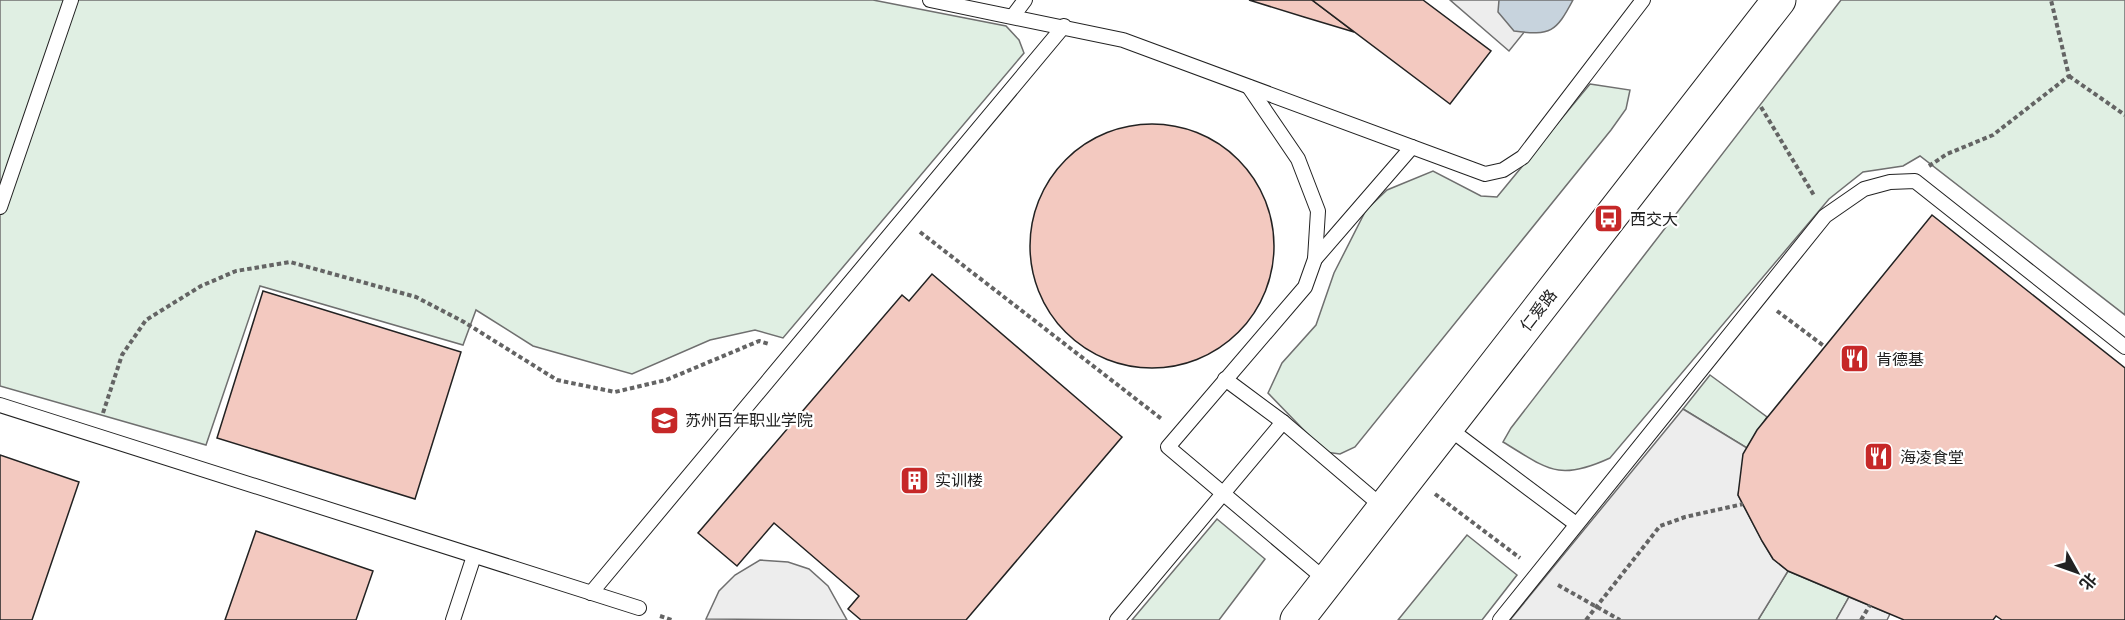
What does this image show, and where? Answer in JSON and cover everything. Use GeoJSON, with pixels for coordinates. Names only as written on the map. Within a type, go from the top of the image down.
{"type":"FeatureCollection","features":[{"type":"Feature","properties":{"kind":"main road","name":"仁爱路"},"geometry":{"type":"LineString","coordinates":[[1297,620],[1779,0]]}},
{"type":"Feature","properties":{"kind":"lane"},"geometry":{"type":"LineString","coordinates":[[0,207],[71,0]]}},
{"type":"Feature","properties":{"kind":"lane"},"geometry":{"type":"LineString","coordinates":[[930,0],[1123,40],[1485,174],[1503,170],[1523,158],[1643,0]]}},
{"type":"Feature","properties":{"kind":"lane"},"geometry":{"type":"LineString","coordinates":[[1013,16],[1025,0]]}},
{"type":"Feature","properties":{"kind":"lane"},"geometry":{"type":"LineString","coordinates":[[591,593],[1064,26]]}},
{"type":"Feature","properties":{"kind":"lane"},"geometry":{"type":"LineString","coordinates":[[1249,87],[1298,159],[1318,211],[1315,259],[1305,287],[1168,447],[1327,581]]}},
{"type":"Feature","properties":{"kind":"lane"},"geometry":{"type":"LineString","coordinates":[[1315,259],[1412,147]]}},
{"type":"Feature","properties":{"kind":"lane"},"geometry":{"type":"LineString","coordinates":[[1500,620],[1825,216],[1864,189],[1890,182],[1915,181],[2125,347]]}},
{"type":"Feature","properties":{"kind":"lane"},"geometry":{"type":"LineString","coordinates":[[1225,379],[1283,422],[1384,508]]}},
{"type":"Feature","properties":{"kind":"lane"},"geometry":{"type":"LineString","coordinates":[[0,405],[639,608]]}},
{"type":"Feature","properties":{"kind":"lane"},"geometry":{"type":"LineString","coordinates":[[1117,620],[1283,422]]}},
{"type":"Feature","properties":{"kind":"lane"},"geometry":{"type":"LineString","coordinates":[[1448,427],[1576,524]]}},
{"type":"Feature","properties":{"kind":"lane"},"geometry":{"type":"LineString","coordinates":[[453,620],[474,556]]}},
{"type":"Feature","properties":{"kind":"path"},"geometry":{"type":"LineString","coordinates":[[2051,0],[2068,76],[2125,115]]}},
{"type":"Feature","properties":{"kind":"path"},"geometry":{"type":"LineString","coordinates":[[1915,181],[1922,171],[1947,154],[1993,135],[2068,76]]}},
{"type":"Feature","properties":{"kind":"path"},"geometry":{"type":"LineString","coordinates":[[1761,107],[1825,216]]}},
{"type":"Feature","properties":{"kind":"path"},"geometry":{"type":"LineString","coordinates":[[903,219],[1180,433]]}},
{"type":"Feature","properties":{"kind":"path"},"geometry":{"type":"LineString","coordinates":[[95,436],[122,355],[146,320],[201,286],[236,271],[290,262],[416,297],[464,322],[557,380],[615,392],[666,380],[759,341],[792,351]]}},
{"type":"Feature","properties":{"kind":"path"},"geometry":{"type":"LineString","coordinates":[[1791,322],[1824,346]]}},
{"type":"Feature","properties":{"kind":"path"},"geometry":{"type":"LineString","coordinates":[[1410,475],[1538,572],[1620,620]]}},
{"type":"Feature","properties":{"kind":"path"},"geometry":{"type":"LineString","coordinates":[[1586,620],[1659,526],[1685,517],[1743,504]]}},
{"type":"Feature","properties":{"kind":"path"},"geometry":{"type":"LineString","coordinates":[[1861,620],[1870,605]]}},
{"type":"Feature","properties":{"kind":"green space"},"geometry":{"type":"Polygon","coordinates":[[[0,0],[873,0],[1006,26],[1019,40],[1024,53],[783,338],[755,330],[710,340],[632,374],[533,346],[476,310],[463,345],[260,286],[206,445],[0,386],[0,0]]]}},
{"type":"Feature","properties":{"kind":"green space"},"geometry":{"type":"Polygon","coordinates":[[[1841,0],[2125,0],[2125,315],[1920,156],[1903,166],[1863,172],[1829,199],[1610,458],[1565,471],[1543,465],[1503,442],[1511,428],[1841,0]]]}},
{"type":"Feature","properties":{"kind":"green space"},"geometry":{"type":"Polygon","coordinates":[[[1590,84],[1630,90],[1626,109],[1611,130],[1355,447],[1340,454],[1325,452],[1268,393],[1282,363],[1316,325],[1334,273],[1366,210],[1387,190],[1433,171],[1481,196],[1497,197],[1590,84]]]}},
{"type":"Feature","properties":{"kind":"green space"},"geometry":{"type":"Polygon","coordinates":[[[1710,375],[1767,417],[1747,448],[1683,409],[1710,375]]]}},
{"type":"Feature","properties":{"kind":"green space"},"geometry":{"type":"Polygon","coordinates":[[[1217,519],[1265,559],[1219,620],[1132,620],[1217,519]]]}},
{"type":"Feature","properties":{"kind":"green space"},"geometry":{"type":"Polygon","coordinates":[[[1467,535],[1517,575],[1482,620],[1398,620],[1467,535]]]}},
{"type":"Feature","properties":{"kind":"green space"},"geometry":{"type":"Polygon","coordinates":[[[1788,571],[1849,597],[1836,620],[1758,620],[1788,571]]]}},
{"type":"Feature","properties":{"kind":"shaded area"},"geometry":{"type":"Polygon","coordinates":[[[1450,0],[1550,0],[1509,51],[1450,0]]]}},
{"type":"Feature","properties":{"kind":"shaded area"},"geometry":{"type":"Polygon","coordinates":[[[1499,0],[1573,0],[1557,25],[1544,32],[1536,33],[1514,31],[1498,12],[1499,0]]]}},
{"type":"Feature","properties":{"kind":"shaded area"},"geometry":{"type":"Polygon","coordinates":[[[1683,409],[1747,448],[1738,495],[1773,559],[1788,571],[1758,620],[1510,620],[1683,409]]]}},
{"type":"Feature","properties":{"kind":"shaded area"},"geometry":{"type":"Polygon","coordinates":[[[760,560],[788,562],[809,569],[828,586],[847,620],[706,619],[719,591],[735,575],[760,560]]]}},
{"type":"Feature","properties":{"kind":"shaded area"},"geometry":{"type":"Polygon","coordinates":[[[1849,597],[1890,614],[1887,620],[1836,620],[1849,597]]]}},
{"type":"Feature","properties":{"kind":"building"},"geometry":{"type":"Polygon","coordinates":[[[1249,0],[1312,0],[1354,32],[1304,17],[1249,0]]]}},
{"type":"Feature","properties":{"kind":"building"},"geometry":{"type":"Polygon","coordinates":[[[1312,0],[1423,0],[1491,51],[1450,104],[1312,0]]]}},
{"type":"Feature","properties":{"kind":"building"},"geometry":{"type":"Polygon","coordinates":[[[1140,124],[1164,124],[1188,129],[1210,138],[1239,159],[1254,178],[1265,199],[1272,222],[1274,246],[1272,270],[1265,293],[1254,314],[1239,333],[1210,354],[1188,363],[1164,368],[1140,368],[1116,363],[1094,354],[1074,341],[1057,324],[1044,304],[1035,282],[1030,258],[1030,234],[1035,210],[1044,188],[1057,168],[1074,151],[1094,138],[1116,129],[1140,124]]]}},
{"type":"Feature","properties":{"kind":"building"},"geometry":{"type":"Polygon","coordinates":[[[1932,215],[2125,368],[2125,620],[2002,620],[1996,616],[1993,620],[1904,620],[1788,571],[1773,559],[1738,495],[1743,454],[1757,430],[1932,215]]]}},
{"type":"Feature","properties":{"kind":"building","name":"实训楼"},"geometry":{"type":"Polygon","coordinates":[[[932,274],[1122,437],[966,620],[861,620],[848,609],[859,596],[774,523],[737,566],[698,533],[902,295],[909,301],[932,274]]]}},
{"type":"Feature","properties":{"kind":"building"},"geometry":{"type":"Polygon","coordinates":[[[263,291],[461,352],[415,499],[217,438],[263,291]]]}},
{"type":"Feature","properties":{"kind":"building"},"geometry":{"type":"Polygon","coordinates":[[[0,455],[79,482],[32,620],[0,620],[0,455]]]}},
{"type":"Feature","properties":{"kind":"building"},"geometry":{"type":"Polygon","coordinates":[[[256,531],[373,571],[356,620],[225,620],[256,531]]]}},
{"type":"Feature","properties":{"kind":"place","name":"西交大"},"geometry":{"type":"Point","coordinates":[1609,219]}},
{"type":"Feature","properties":{"kind":"place","name":"肯德基"},"geometry":{"type":"Point","coordinates":[1855,359]}},
{"type":"Feature","properties":{"kind":"place","name":"苏州百年职业学院"},"geometry":{"type":"Point","coordinates":[664,420]}},
{"type":"Feature","properties":{"kind":"place","name":"海凌食堂"},"geometry":{"type":"Point","coordinates":[1879,457]}},
{"type":"Feature","properties":{"kind":"place","name":"实训楼"},"geometry":{"type":"Point","coordinates":[914,480]}}]}
